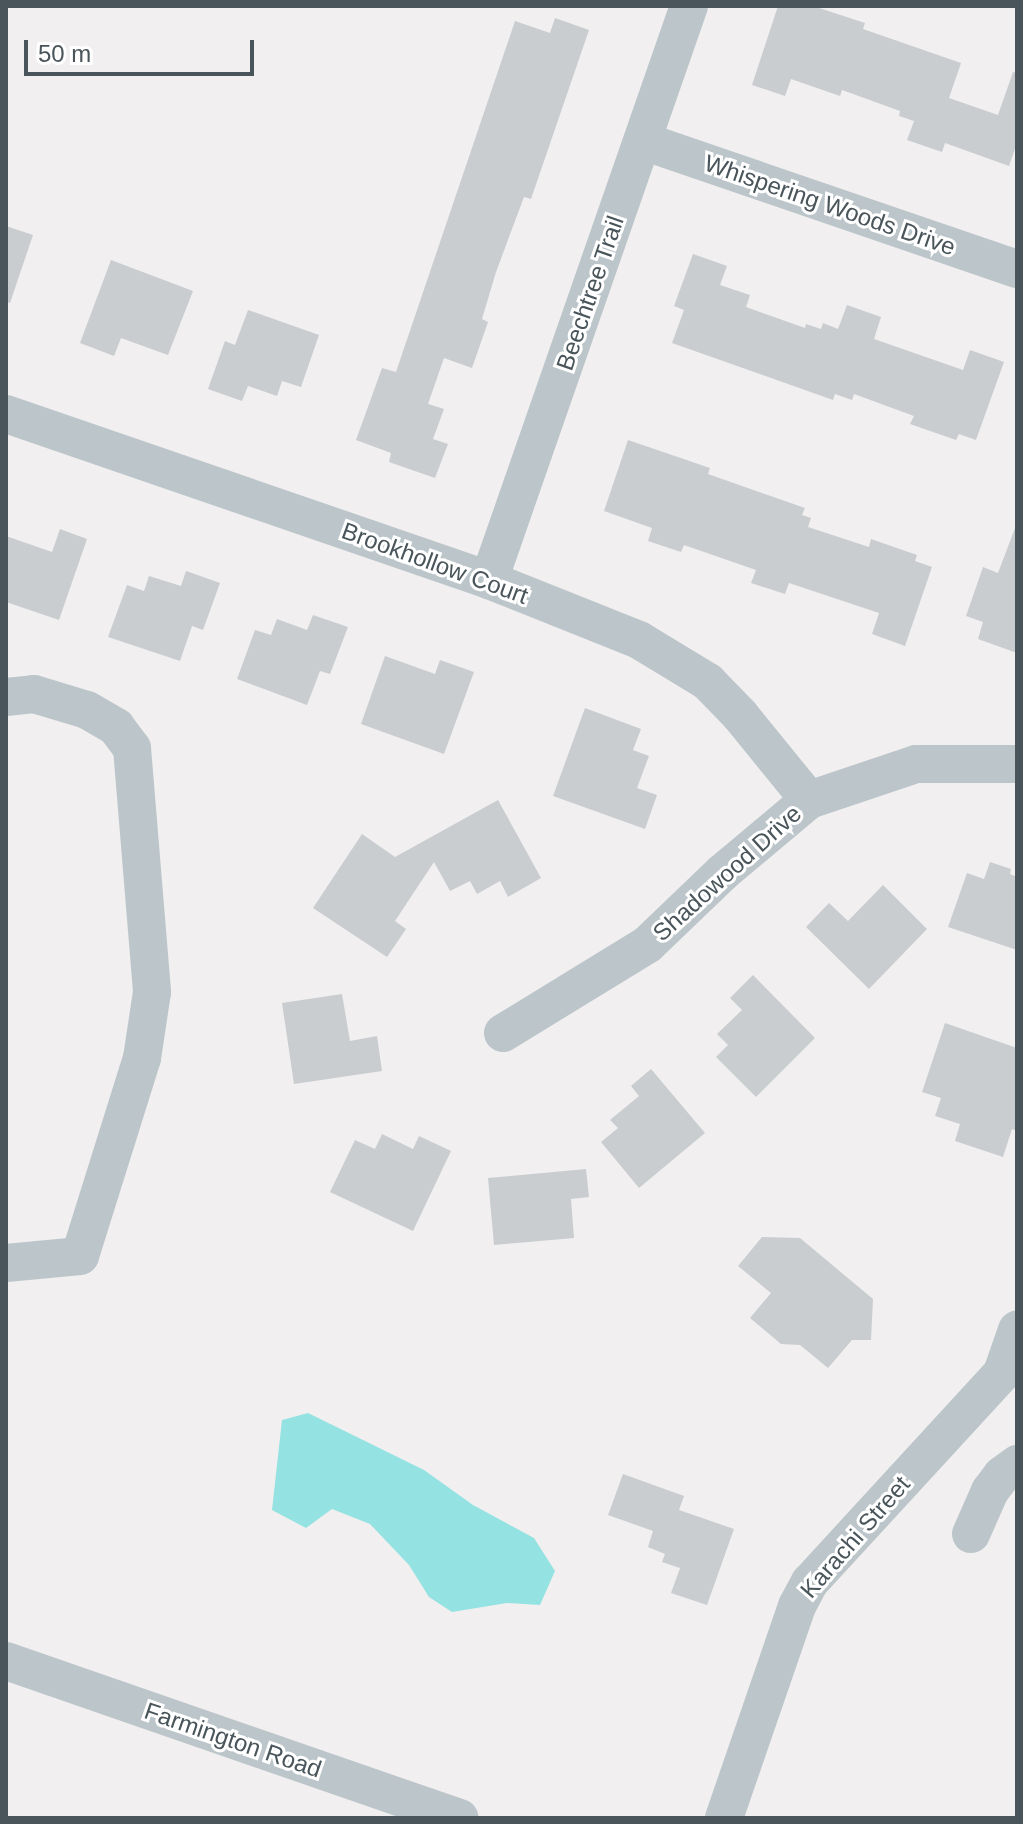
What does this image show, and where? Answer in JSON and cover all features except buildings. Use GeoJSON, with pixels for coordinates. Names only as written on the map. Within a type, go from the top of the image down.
{"type":"FeatureCollection","features":[{"type":"Feature","properties":{"kind":"street","name":"Beechtree Trail"},"geometry":{"type":"LineString","coordinates":[[489,580],[689,6]]}},
{"type":"Feature","properties":{"kind":"street","name":"Whispering Woods Drive"},"geometry":{"type":"LineString","coordinates":[[643,141],[1017,269]]}},
{"type":"Feature","properties":{"kind":"street","name":"Brookhollow Court"},"geometry":{"type":"LineString","coordinates":[[6,414],[489,580],[639,640],[708,682],[740,715],[809,800]]}},
{"type":"Feature","properties":{"kind":"street"},"geometry":{"type":"LineString","coordinates":[[6,697],[34,694],[87,710],[116,727],[132,748],[152,992],[142,1058],[80,1256],[6,1263]]}},
{"type":"Feature","properties":{"kind":"street","name":"Shadowood Drive"},"geometry":{"type":"LineString","coordinates":[[503,1033],[648,944],[722,873],[809,800],[916,764],[1017,764]]}},
{"type":"Feature","properties":{"kind":"street","name":"Karachi Street"},"geometry":{"type":"LineString","coordinates":[[724,1818],[787,1632],[810,1582],[1002,1373],[1017,1330]]}},
{"type":"Feature","properties":{"kind":"street"},"geometry":{"type":"LineString","coordinates":[[971,1534],[990,1491],[1002,1475],[1017,1464]]}},
{"type":"Feature","properties":{"kind":"street","name":"Farmington Road"},"geometry":{"type":"LineString","coordinates":[[6,1661],[460,1818]]}},
{"type":"Feature","properties":{"kind":"water"},"geometry":{"type":"Polygon","coordinates":[[[308,1413],[424,1470],[473,1505],[534,1538],[555,1571],[540,1605],[507,1603],[452,1612],[429,1597],[409,1565],[370,1524],[332,1509],[306,1528],[272,1510],[282,1420],[308,1413]]]}}]}
